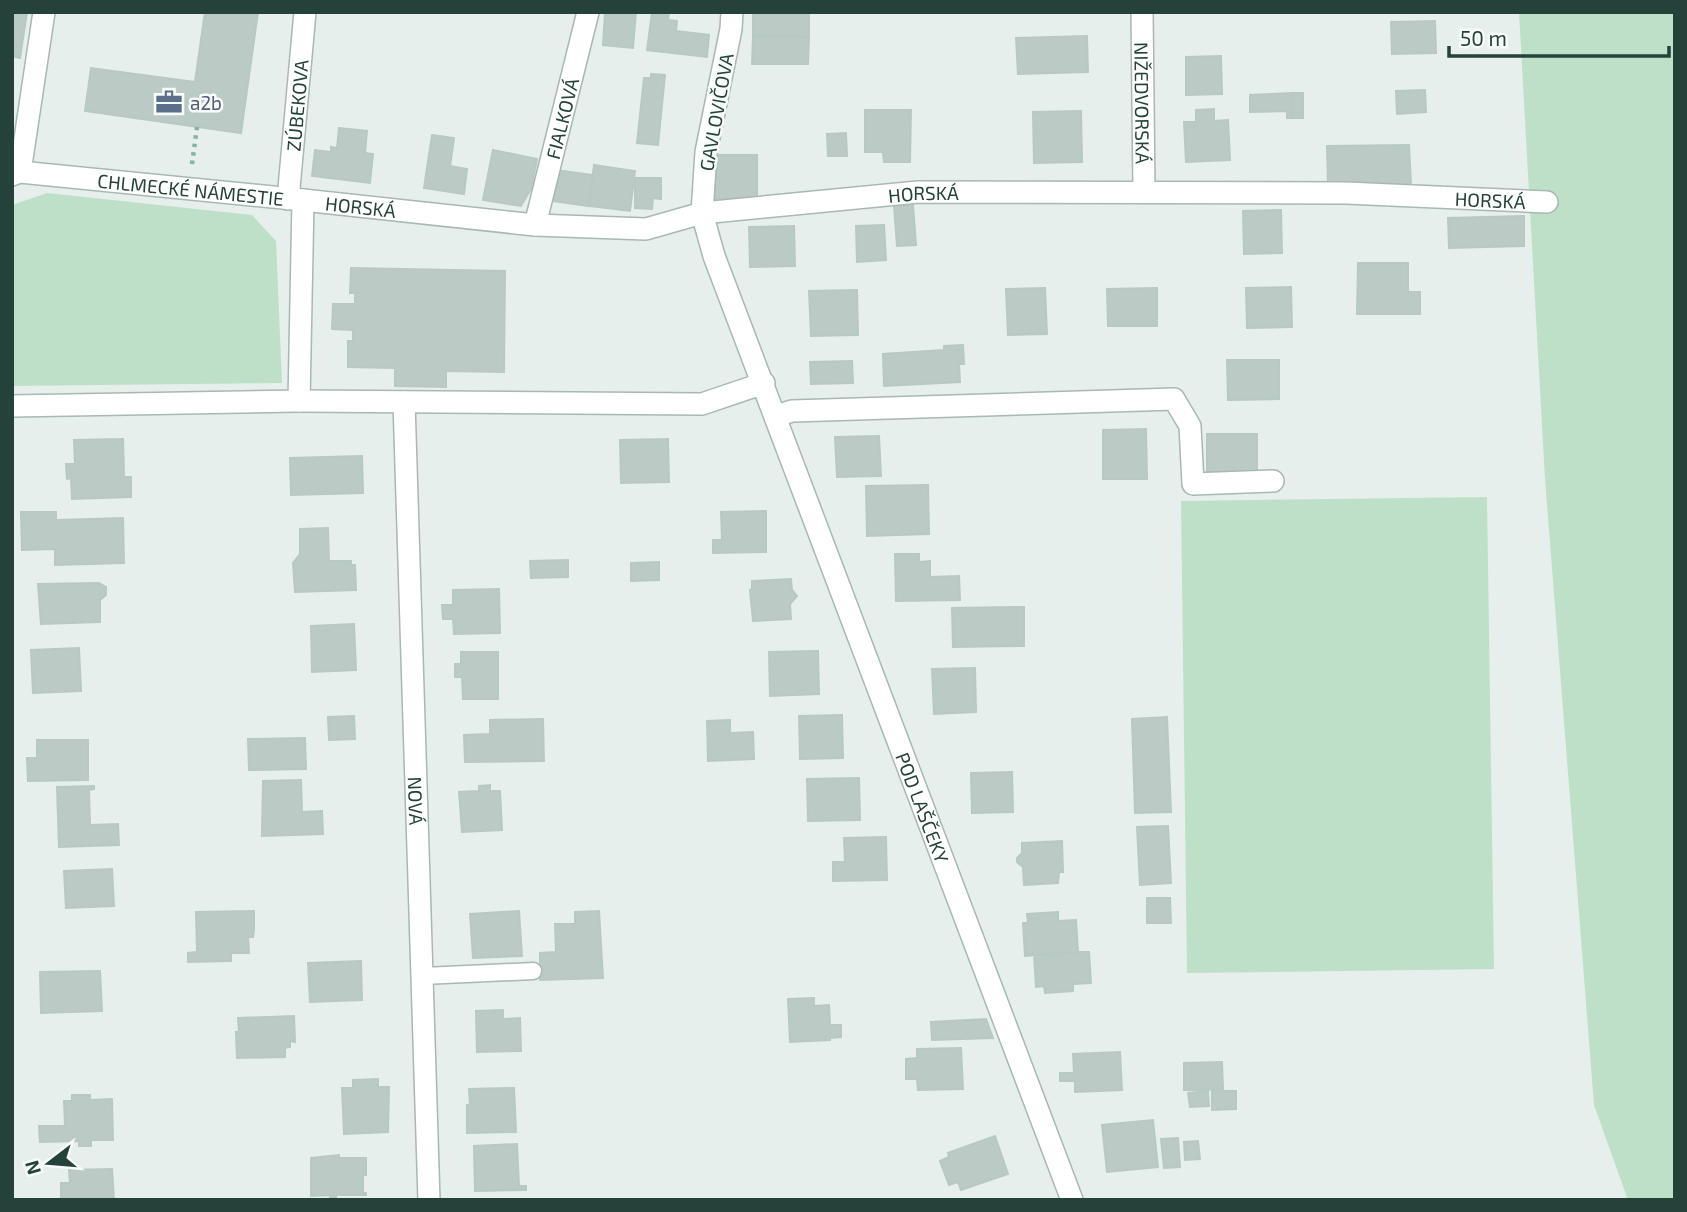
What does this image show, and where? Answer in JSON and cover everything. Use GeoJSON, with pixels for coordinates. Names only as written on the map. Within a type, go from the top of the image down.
{"type":"FeatureCollection","features":[{"type":"Feature","properties":{"kind":"street"},"geometry":{"type":"LineString","coordinates":[[16,174],[44,12]]}},
{"type":"Feature","properties":{"kind":"street","name":"ZÚBEKOVA"},"geometry":{"type":"LineString","coordinates":[[296,199],[306,12]]}},
{"type":"Feature","properties":{"kind":"street","name":"FIALKOVÁ"},"geometry":{"type":"LineString","coordinates":[[535,225],[588,12]]}},
{"type":"Feature","properties":{"kind":"street","name":"GAVLOVIČOVA"},"geometry":{"type":"LineString","coordinates":[[702,213],[706,152],[731,29],[732,12]]}},
{"type":"Feature","properties":{"kind":"street","name":"NIŽEDVORSKÁ"},"geometry":{"type":"LineString","coordinates":[[1142,12],[1144,192]]}},
{"type":"Feature","properties":{"kind":"street","name":"CHLMECKÉ NÁMESTIE"},"geometry":{"type":"LineString","coordinates":[[16,174],[296,199],[299,401]]}},
{"type":"Feature","properties":{"kind":"street","name":"HORSKÁ"},"geometry":{"type":"LineString","coordinates":[[296,199],[535,225],[646,229],[702,213],[918,192],[1346,193],[1547,202]]}},
{"type":"Feature","properties":{"kind":"street","name":"POD LAŠČEKY"},"geometry":{"type":"LineString","coordinates":[[702,213],[714,256],[1072,1200]]}},
{"type":"Feature","properties":{"kind":"street"},"geometry":{"type":"LineString","coordinates":[[12,406],[299,401],[702,404],[764,383]]}},
{"type":"Feature","properties":{"kind":"street"},"geometry":{"type":"LineString","coordinates":[[776,416],[792,411],[1174,399],[1189,426],[1193,484],[1273,481]]}},
{"type":"Feature","properties":{"kind":"street","name":"NOVÁ"},"geometry":{"type":"LineString","coordinates":[[404,402],[429,1200]]}},
{"type":"Feature","properties":{"kind":"lane"},"geometry":{"type":"LineString","coordinates":[[423,976],[533,971]]}},
{"type":"Feature","properties":{"kind":"path"},"geometry":{"type":"LineString","coordinates":[[191,168],[197,127]]}},
{"type":"Feature","properties":{"kind":"green space"},"geometry":{"type":"Polygon","coordinates":[[[1519,12],[1675,12],[1675,1200],[1628,1200],[1594,1105],[1545,479],[1519,12]]]}},
{"type":"Feature","properties":{"kind":"green space"},"geometry":{"type":"Polygon","coordinates":[[[47,193],[252,215],[276,241],[282,383],[12,386],[12,205],[47,193]]]}},
{"type":"Feature","properties":{"kind":"green space"},"geometry":{"type":"Polygon","coordinates":[[[1487,497],[1494,969],[1187,973],[1181,501],[1487,497]]]}},
{"type":"Feature","properties":{"kind":"building"},"geometry":{"type":"Polygon","coordinates":[[[12,12],[27,12],[20,58],[12,56],[12,12]]]}},
{"type":"Feature","properties":{"kind":"building"},"geometry":{"type":"Polygon","coordinates":[[[205,12],[258,12],[241,133],[85,111],[91,68],[195,82],[205,12]]]}},
{"type":"Feature","properties":{"kind":"building"},"geometry":{"type":"Polygon","coordinates":[[[605,12],[636,12],[633,48],[603,45],[605,12]]]}},
{"type":"Feature","properties":{"kind":"building"},"geometry":{"type":"Polygon","coordinates":[[[652,12],[669,12],[668,20],[677,21],[676,31],[709,35],[707,57],[647,50],[652,12]]]}},
{"type":"Feature","properties":{"kind":"building"},"geometry":{"type":"Polygon","coordinates":[[[753,12],[809,12],[809,37],[753,36],[753,12]]]}},
{"type":"Feature","properties":{"kind":"building"},"geometry":{"type":"Polygon","coordinates":[[[1435,21],[1436,53],[1392,54],[1391,22],[1435,21]]]}},
{"type":"Feature","properties":{"kind":"building"},"geometry":{"type":"Polygon","coordinates":[[[753,36],[809,37],[808,64],[752,64],[753,36]]]}},
{"type":"Feature","properties":{"kind":"building"},"geometry":{"type":"Polygon","coordinates":[[[1087,36],[1088,72],[1018,74],[1016,38],[1087,36]]]}},
{"type":"Feature","properties":{"kind":"building"},"geometry":{"type":"Polygon","coordinates":[[[1221,56],[1222,94],[1186,95],[1186,57],[1221,56]]]}},
{"type":"Feature","properties":{"kind":"building"},"geometry":{"type":"Polygon","coordinates":[[[651,74],[665,75],[658,145],[637,143],[644,78],[651,78],[651,74]]]}},
{"type":"Feature","properties":{"kind":"building"},"geometry":{"type":"Polygon","coordinates":[[[1425,90],[1426,112],[1397,114],[1396,91],[1425,90]]]}},
{"type":"Feature","properties":{"kind":"building"},"geometry":{"type":"Polygon","coordinates":[[[1292,93],[1303,93],[1303,118],[1293,118],[1292,93]]]}},
{"type":"Feature","properties":{"kind":"building"},"geometry":{"type":"Polygon","coordinates":[[[1292,93],[1293,118],[1287,118],[1287,111],[1250,112],[1250,95],[1292,93]]]}},
{"type":"Feature","properties":{"kind":"building"},"geometry":{"type":"Polygon","coordinates":[[[1214,109],[1214,121],[1228,120],[1230,160],[1186,162],[1184,122],[1196,122],[1196,110],[1214,109]]]}},
{"type":"Feature","properties":{"kind":"building"},"geometry":{"type":"Polygon","coordinates":[[[865,110],[911,110],[910,162],[884,162],[883,152],[865,152],[865,110]]]}},
{"type":"Feature","properties":{"kind":"building"},"geometry":{"type":"Polygon","coordinates":[[[1081,111],[1082,162],[1034,163],[1033,112],[1081,111]]]}},
{"type":"Feature","properties":{"kind":"building"},"geometry":{"type":"Polygon","coordinates":[[[339,128],[367,131],[365,153],[373,154],[370,183],[312,176],[315,150],[331,152],[331,147],[337,148],[339,128]]]}},
{"type":"Feature","properties":{"kind":"building"},"geometry":{"type":"Polygon","coordinates":[[[846,133],[847,156],[828,156],[827,134],[846,133]]]}},
{"type":"Feature","properties":{"kind":"building"},"geometry":{"type":"Polygon","coordinates":[[[432,135],[454,138],[450,166],[467,169],[464,194],[424,188],[432,135]]]}},
{"type":"Feature","properties":{"kind":"building"},"geometry":{"type":"Polygon","coordinates":[[[1409,145],[1411,185],[1328,186],[1327,146],[1409,145]]]}},
{"type":"Feature","properties":{"kind":"building"},"geometry":{"type":"Polygon","coordinates":[[[493,150],[537,159],[531,189],[521,206],[483,200],[493,150]]]}},
{"type":"Feature","properties":{"kind":"building"},"geometry":{"type":"Polygon","coordinates":[[[714,155],[757,155],[757,198],[714,199],[714,155]]]}},
{"type":"Feature","properties":{"kind":"building"},"geometry":{"type":"Polygon","coordinates":[[[594,165],[635,171],[630,211],[589,206],[594,165]]]}},
{"type":"Feature","properties":{"kind":"building"},"geometry":{"type":"Polygon","coordinates":[[[556,170],[593,175],[589,206],[552,201],[556,170]]]}},
{"type":"Feature","properties":{"kind":"building"},"geometry":{"type":"Polygon","coordinates":[[[635,178],[661,178],[661,199],[653,198],[652,209],[635,208],[635,178]]]}},
{"type":"Feature","properties":{"kind":"building"},"geometry":{"type":"Polygon","coordinates":[[[913,205],[916,245],[897,246],[894,206],[913,205]]]}},
{"type":"Feature","properties":{"kind":"building"},"geometry":{"type":"Polygon","coordinates":[[[1281,210],[1282,253],[1244,254],[1243,211],[1281,210]]]}},
{"type":"Feature","properties":{"kind":"building"},"geometry":{"type":"Polygon","coordinates":[[[1524,216],[1524,246],[1449,248],[1448,218],[1524,216]]]}},
{"type":"Feature","properties":{"kind":"building"},"geometry":{"type":"Polygon","coordinates":[[[884,225],[886,260],[857,262],[856,226],[884,225]]]}},
{"type":"Feature","properties":{"kind":"building"},"geometry":{"type":"Polygon","coordinates":[[[794,226],[795,266],[750,267],[749,227],[794,226]]]}},
{"type":"Feature","properties":{"kind":"building"},"geometry":{"type":"Polygon","coordinates":[[[1358,263],[1408,263],[1408,292],[1420,292],[1420,314],[1357,314],[1358,263]]]}},
{"type":"Feature","properties":{"kind":"building"},"geometry":{"type":"Polygon","coordinates":[[[351,268],[505,271],[504,372],[446,371],[446,387],[395,386],[395,368],[348,367],[348,341],[353,341],[353,330],[332,329],[333,304],[355,304],[355,293],[350,293],[351,268]]]}},
{"type":"Feature","properties":{"kind":"building"},"geometry":{"type":"Polygon","coordinates":[[[1291,287],[1292,327],[1247,328],[1246,288],[1291,287]]]}},
{"type":"Feature","properties":{"kind":"building"},"geometry":{"type":"Polygon","coordinates":[[[1045,288],[1047,334],[1008,335],[1006,289],[1045,288]]]}},
{"type":"Feature","properties":{"kind":"building"},"geometry":{"type":"Polygon","coordinates":[[[1157,288],[1157,326],[1108,326],[1107,289],[1157,288]]]}},
{"type":"Feature","properties":{"kind":"building"},"geometry":{"type":"Polygon","coordinates":[[[857,290],[858,335],[811,336],[809,291],[857,290]]]}},
{"type":"Feature","properties":{"kind":"building"},"geometry":{"type":"Polygon","coordinates":[[[963,345],[964,364],[959,364],[960,382],[884,386],[883,354],[944,350],[944,346],[963,345]]]}},
{"type":"Feature","properties":{"kind":"building"},"geometry":{"type":"Polygon","coordinates":[[[1227,360],[1279,360],[1279,399],[1228,400],[1227,360]]]}},
{"type":"Feature","properties":{"kind":"building"},"geometry":{"type":"Polygon","coordinates":[[[852,361],[853,383],[811,384],[810,362],[852,361]]]}},
{"type":"Feature","properties":{"kind":"building"},"geometry":{"type":"Polygon","coordinates":[[[1146,429],[1147,479],[1103,479],[1103,430],[1146,429]]]}},
{"type":"Feature","properties":{"kind":"building"},"geometry":{"type":"Polygon","coordinates":[[[1207,434],[1257,434],[1257,474],[1207,475],[1207,434]]]}},
{"type":"Feature","properties":{"kind":"building"},"geometry":{"type":"Polygon","coordinates":[[[879,436],[881,476],[837,477],[835,437],[879,436]]]}},
{"type":"Feature","properties":{"kind":"building"},"geometry":{"type":"Polygon","coordinates":[[[123,439],[124,477],[131,477],[131,497],[72,499],[71,478],[67,479],[66,464],[75,464],[74,440],[123,439]]]}},
{"type":"Feature","properties":{"kind":"building"},"geometry":{"type":"Polygon","coordinates":[[[668,439],[669,482],[621,483],[620,440],[668,439]]]}},
{"type":"Feature","properties":{"kind":"building"},"geometry":{"type":"Polygon","coordinates":[[[362,456],[363,493],[291,495],[290,458],[362,456]]]}},
{"type":"Feature","properties":{"kind":"building"},"geometry":{"type":"Polygon","coordinates":[[[928,485],[929,534],[867,536],[866,486],[928,485]]]}},
{"type":"Feature","properties":{"kind":"building"},"geometry":{"type":"Polygon","coordinates":[[[766,511],[766,552],[713,553],[713,540],[722,540],[721,512],[766,511]]]}},
{"type":"Feature","properties":{"kind":"building"},"geometry":{"type":"Polygon","coordinates":[[[21,512],[56,512],[56,520],[123,518],[124,563],[55,565],[55,549],[22,550],[21,512]]]}},
{"type":"Feature","properties":{"kind":"building"},"geometry":{"type":"Polygon","coordinates":[[[328,528],[329,561],[351,561],[351,565],[355,565],[356,590],[295,592],[293,563],[300,554],[300,529],[328,528]]]}},
{"type":"Feature","properties":{"kind":"building"},"geometry":{"type":"Polygon","coordinates":[[[895,554],[919,554],[919,562],[930,561],[930,577],[959,576],[960,600],[896,601],[895,554]]]}},
{"type":"Feature","properties":{"kind":"building"},"geometry":{"type":"Polygon","coordinates":[[[568,560],[568,577],[531,578],[530,561],[568,560]]]}},
{"type":"Feature","properties":{"kind":"building"},"geometry":{"type":"Polygon","coordinates":[[[659,562],[659,580],[631,581],[631,563],[659,562]]]}},
{"type":"Feature","properties":{"kind":"building"},"geometry":{"type":"Polygon","coordinates":[[[791,579],[792,590],[797,596],[790,604],[791,619],[753,621],[750,590],[752,581],[791,579]]]}},
{"type":"Feature","properties":{"kind":"building"},"geometry":{"type":"Polygon","coordinates":[[[99,583],[106,587],[106,595],[100,600],[100,622],[41,624],[38,584],[99,583]]]}},
{"type":"Feature","properties":{"kind":"building"},"geometry":{"type":"Polygon","coordinates":[[[499,589],[500,633],[454,634],[453,619],[443,619],[442,605],[453,605],[453,590],[499,589]]]}},
{"type":"Feature","properties":{"kind":"building"},"geometry":{"type":"Polygon","coordinates":[[[1024,607],[1024,646],[953,647],[952,608],[1024,607]]]}},
{"type":"Feature","properties":{"kind":"building"},"geometry":{"type":"Polygon","coordinates":[[[354,624],[356,670],[312,672],[311,626],[354,624]]]}},
{"type":"Feature","properties":{"kind":"building"},"geometry":{"type":"Polygon","coordinates":[[[79,648],[81,691],[33,693],[31,650],[79,648]]]}},
{"type":"Feature","properties":{"kind":"building"},"geometry":{"type":"Polygon","coordinates":[[[818,651],[819,694],[770,696],[769,652],[818,651]]]}},
{"type":"Feature","properties":{"kind":"building"},"geometry":{"type":"Polygon","coordinates":[[[461,652],[498,652],[498,699],[463,699],[462,677],[455,677],[455,664],[461,664],[461,652]]]}},
{"type":"Feature","properties":{"kind":"building"},"geometry":{"type":"Polygon","coordinates":[[[975,668],[976,712],[934,714],[932,669],[975,668]]]}},
{"type":"Feature","properties":{"kind":"building"},"geometry":{"type":"Polygon","coordinates":[[[842,715],[843,758],[800,759],[799,716],[842,715]]]}},
{"type":"Feature","properties":{"kind":"building"},"geometry":{"type":"Polygon","coordinates":[[[354,716],[355,739],[329,740],[328,717],[354,716]]]}},
{"type":"Feature","properties":{"kind":"building"},"geometry":{"type":"Polygon","coordinates":[[[1167,717],[1171,812],[1135,813],[1132,719],[1167,717]]]}},
{"type":"Feature","properties":{"kind":"building"},"geometry":{"type":"Polygon","coordinates":[[[543,719],[544,761],[465,762],[464,735],[490,734],[490,720],[543,719]]]}},
{"type":"Feature","properties":{"kind":"building"},"geometry":{"type":"Polygon","coordinates":[[[730,720],[730,733],[753,732],[754,759],[708,761],[707,721],[730,720]]]}},
{"type":"Feature","properties":{"kind":"building"},"geometry":{"type":"Polygon","coordinates":[[[305,738],[306,769],[249,770],[248,739],[305,738]]]}},
{"type":"Feature","properties":{"kind":"building"},"geometry":{"type":"Polygon","coordinates":[[[37,740],[88,740],[88,780],[28,781],[27,758],[37,758],[37,740]]]}},
{"type":"Feature","properties":{"kind":"building"},"geometry":{"type":"Polygon","coordinates":[[[1012,772],[1013,812],[972,813],[971,773],[1012,772]]]}},
{"type":"Feature","properties":{"kind":"building"},"geometry":{"type":"Polygon","coordinates":[[[859,778],[860,820],[808,821],[807,779],[859,778]]]}},
{"type":"Feature","properties":{"kind":"building"},"geometry":{"type":"Polygon","coordinates":[[[301,780],[302,812],[322,811],[323,834],[262,836],[263,781],[301,780]]]}},
{"type":"Feature","properties":{"kind":"building"},"geometry":{"type":"Polygon","coordinates":[[[490,785],[490,791],[500,791],[502,830],[462,832],[459,792],[479,791],[479,786],[490,785]]]}},
{"type":"Feature","properties":{"kind":"building"},"geometry":{"type":"Polygon","coordinates":[[[94,786],[94,789],[89,790],[90,825],[118,824],[119,845],[59,847],[57,787],[94,786]]]}},
{"type":"Feature","properties":{"kind":"building"},"geometry":{"type":"Polygon","coordinates":[[[1168,826],[1171,883],[1140,885],[1137,827],[1168,826]]]}},
{"type":"Feature","properties":{"kind":"building"},"geometry":{"type":"Polygon","coordinates":[[[886,837],[887,880],[833,881],[833,862],[845,862],[844,838],[886,837]]]}},
{"type":"Feature","properties":{"kind":"building"},"geometry":{"type":"Polygon","coordinates":[[[1062,841],[1063,872],[1059,872],[1058,883],[1024,885],[1023,867],[1017,862],[1022,853],[1022,843],[1062,841]]]}},
{"type":"Feature","properties":{"kind":"building"},"geometry":{"type":"Polygon","coordinates":[[[112,869],[114,906],[66,908],[64,871],[112,869]]]}},
{"type":"Feature","properties":{"kind":"building"},"geometry":{"type":"Polygon","coordinates":[[[1147,898],[1170,898],[1171,923],[1147,923],[1147,898]]]}},
{"type":"Feature","properties":{"kind":"building"},"geometry":{"type":"Polygon","coordinates":[[[254,911],[253,937],[248,937],[249,953],[231,953],[231,961],[188,962],[188,953],[197,952],[196,912],[254,911]]]}},
{"type":"Feature","properties":{"kind":"building"},"geometry":{"type":"Polygon","coordinates":[[[519,911],[522,956],[473,958],[470,914],[519,911]]]}},
{"type":"Feature","properties":{"kind":"building"},"geometry":{"type":"Polygon","coordinates":[[[599,911],[603,978],[540,980],[540,953],[556,952],[555,924],[575,924],[575,912],[599,911]]]}},
{"type":"Feature","properties":{"kind":"building"},"geometry":{"type":"Polygon","coordinates":[[[1058,912],[1058,921],[1076,920],[1078,952],[1025,956],[1023,923],[1028,923],[1027,914],[1058,912]]]}},
{"type":"Feature","properties":{"kind":"building"},"geometry":{"type":"Polygon","coordinates":[[[1089,952],[1091,983],[1073,984],[1073,991],[1045,993],[1044,986],[1036,987],[1034,955],[1089,952]]]}},
{"type":"Feature","properties":{"kind":"building"},"geometry":{"type":"Polygon","coordinates":[[[361,961],[362,1000],[310,1002],[308,963],[361,961]]]}},
{"type":"Feature","properties":{"kind":"building"},"geometry":{"type":"Polygon","coordinates":[[[100,971],[102,1011],[41,1013],[40,972],[100,971]]]}},
{"type":"Feature","properties":{"kind":"building"},"geometry":{"type":"Polygon","coordinates":[[[814,998],[814,1006],[829,1005],[830,1025],[841,1025],[841,1037],[790,1042],[788,999],[814,998]]]}},
{"type":"Feature","properties":{"kind":"building"},"geometry":{"type":"Polygon","coordinates":[[[503,1010],[503,1019],[520,1018],[521,1051],[477,1052],[476,1011],[503,1010]]]}},
{"type":"Feature","properties":{"kind":"building"},"geometry":{"type":"Polygon","coordinates":[[[294,1016],[295,1042],[290,1041],[290,1047],[285,1048],[285,1057],[237,1058],[238,1018],[294,1016]]]}},
{"type":"Feature","properties":{"kind":"building"},"geometry":{"type":"Polygon","coordinates":[[[986,1019],[993,1038],[932,1040],[931,1022],[986,1019]]]}},
{"type":"Feature","properties":{"kind":"building"},"geometry":{"type":"Polygon","coordinates":[[[961,1048],[963,1089],[918,1090],[917,1079],[906,1079],[906,1059],[917,1058],[917,1049],[961,1048]]]}},
{"type":"Feature","properties":{"kind":"building"},"geometry":{"type":"Polygon","coordinates":[[[1120,1052],[1122,1090],[1075,1092],[1075,1081],[1060,1081],[1060,1073],[1074,1073],[1073,1054],[1120,1052]]]}},
{"type":"Feature","properties":{"kind":"building"},"geometry":{"type":"Polygon","coordinates":[[[1222,1062],[1223,1089],[1184,1090],[1184,1063],[1222,1062]]]}},
{"type":"Feature","properties":{"kind":"building"},"geometry":{"type":"Polygon","coordinates":[[[378,1079],[378,1087],[389,1087],[388,1132],[344,1134],[342,1088],[353,1088],[353,1080],[378,1079]]]}},
{"type":"Feature","properties":{"kind":"building"},"geometry":{"type":"Polygon","coordinates":[[[514,1088],[516,1132],[467,1133],[469,1089],[514,1088]]]}},
{"type":"Feature","properties":{"kind":"building"},"geometry":{"type":"Polygon","coordinates":[[[1208,1091],[1209,1106],[1190,1107],[1188,1093],[1208,1091]]]}},
{"type":"Feature","properties":{"kind":"building"},"geometry":{"type":"Polygon","coordinates":[[[1212,1091],[1236,1091],[1236,1109],[1212,1110],[1212,1091]]]}},
{"type":"Feature","properties":{"kind":"building"},"geometry":{"type":"Polygon","coordinates":[[[72,1095],[90,1095],[90,1100],[112,1099],[113,1140],[91,1140],[91,1146],[79,1146],[79,1141],[40,1142],[39,1126],[65,1126],[64,1101],[72,1101],[72,1095]]]}},
{"type":"Feature","properties":{"kind":"building"},"geometry":{"type":"Polygon","coordinates":[[[1153,1120],[1158,1167],[1107,1172],[1102,1125],[1153,1120]]]}},
{"type":"Feature","properties":{"kind":"building"},"geometry":{"type":"Polygon","coordinates":[[[995,1136],[1008,1174],[961,1190],[958,1182],[949,1185],[940,1161],[949,1157],[948,1153],[995,1136]]]}},
{"type":"Feature","properties":{"kind":"building"},"geometry":{"type":"Polygon","coordinates":[[[1178,1138],[1180,1167],[1164,1168],[1161,1139],[1178,1138]]]}},
{"type":"Feature","properties":{"kind":"building"},"geometry":{"type":"Polygon","coordinates":[[[1198,1141],[1200,1159],[1185,1160],[1184,1142],[1198,1141]]]}},
{"type":"Feature","properties":{"kind":"building"},"geometry":{"type":"Polygon","coordinates":[[[517,1144],[519,1186],[526,1186],[526,1190],[475,1191],[474,1146],[517,1144]]]}},
{"type":"Feature","properties":{"kind":"building"},"geometry":{"type":"Polygon","coordinates":[[[339,1155],[339,1158],[366,1158],[363,1193],[366,1195],[336,1195],[336,1198],[330,1198],[330,1195],[311,1196],[311,1158],[339,1155]]]}},
{"type":"Feature","properties":{"kind":"building"},"geometry":{"type":"Polygon","coordinates":[[[112,1169],[114,1200],[61,1200],[61,1183],[70,1183],[69,1170],[112,1169]]]}},
{"type":"Feature","properties":{"kind":"place","name":"a2b"},"geometry":{"type":"Point","coordinates":[169,102]}}]}
